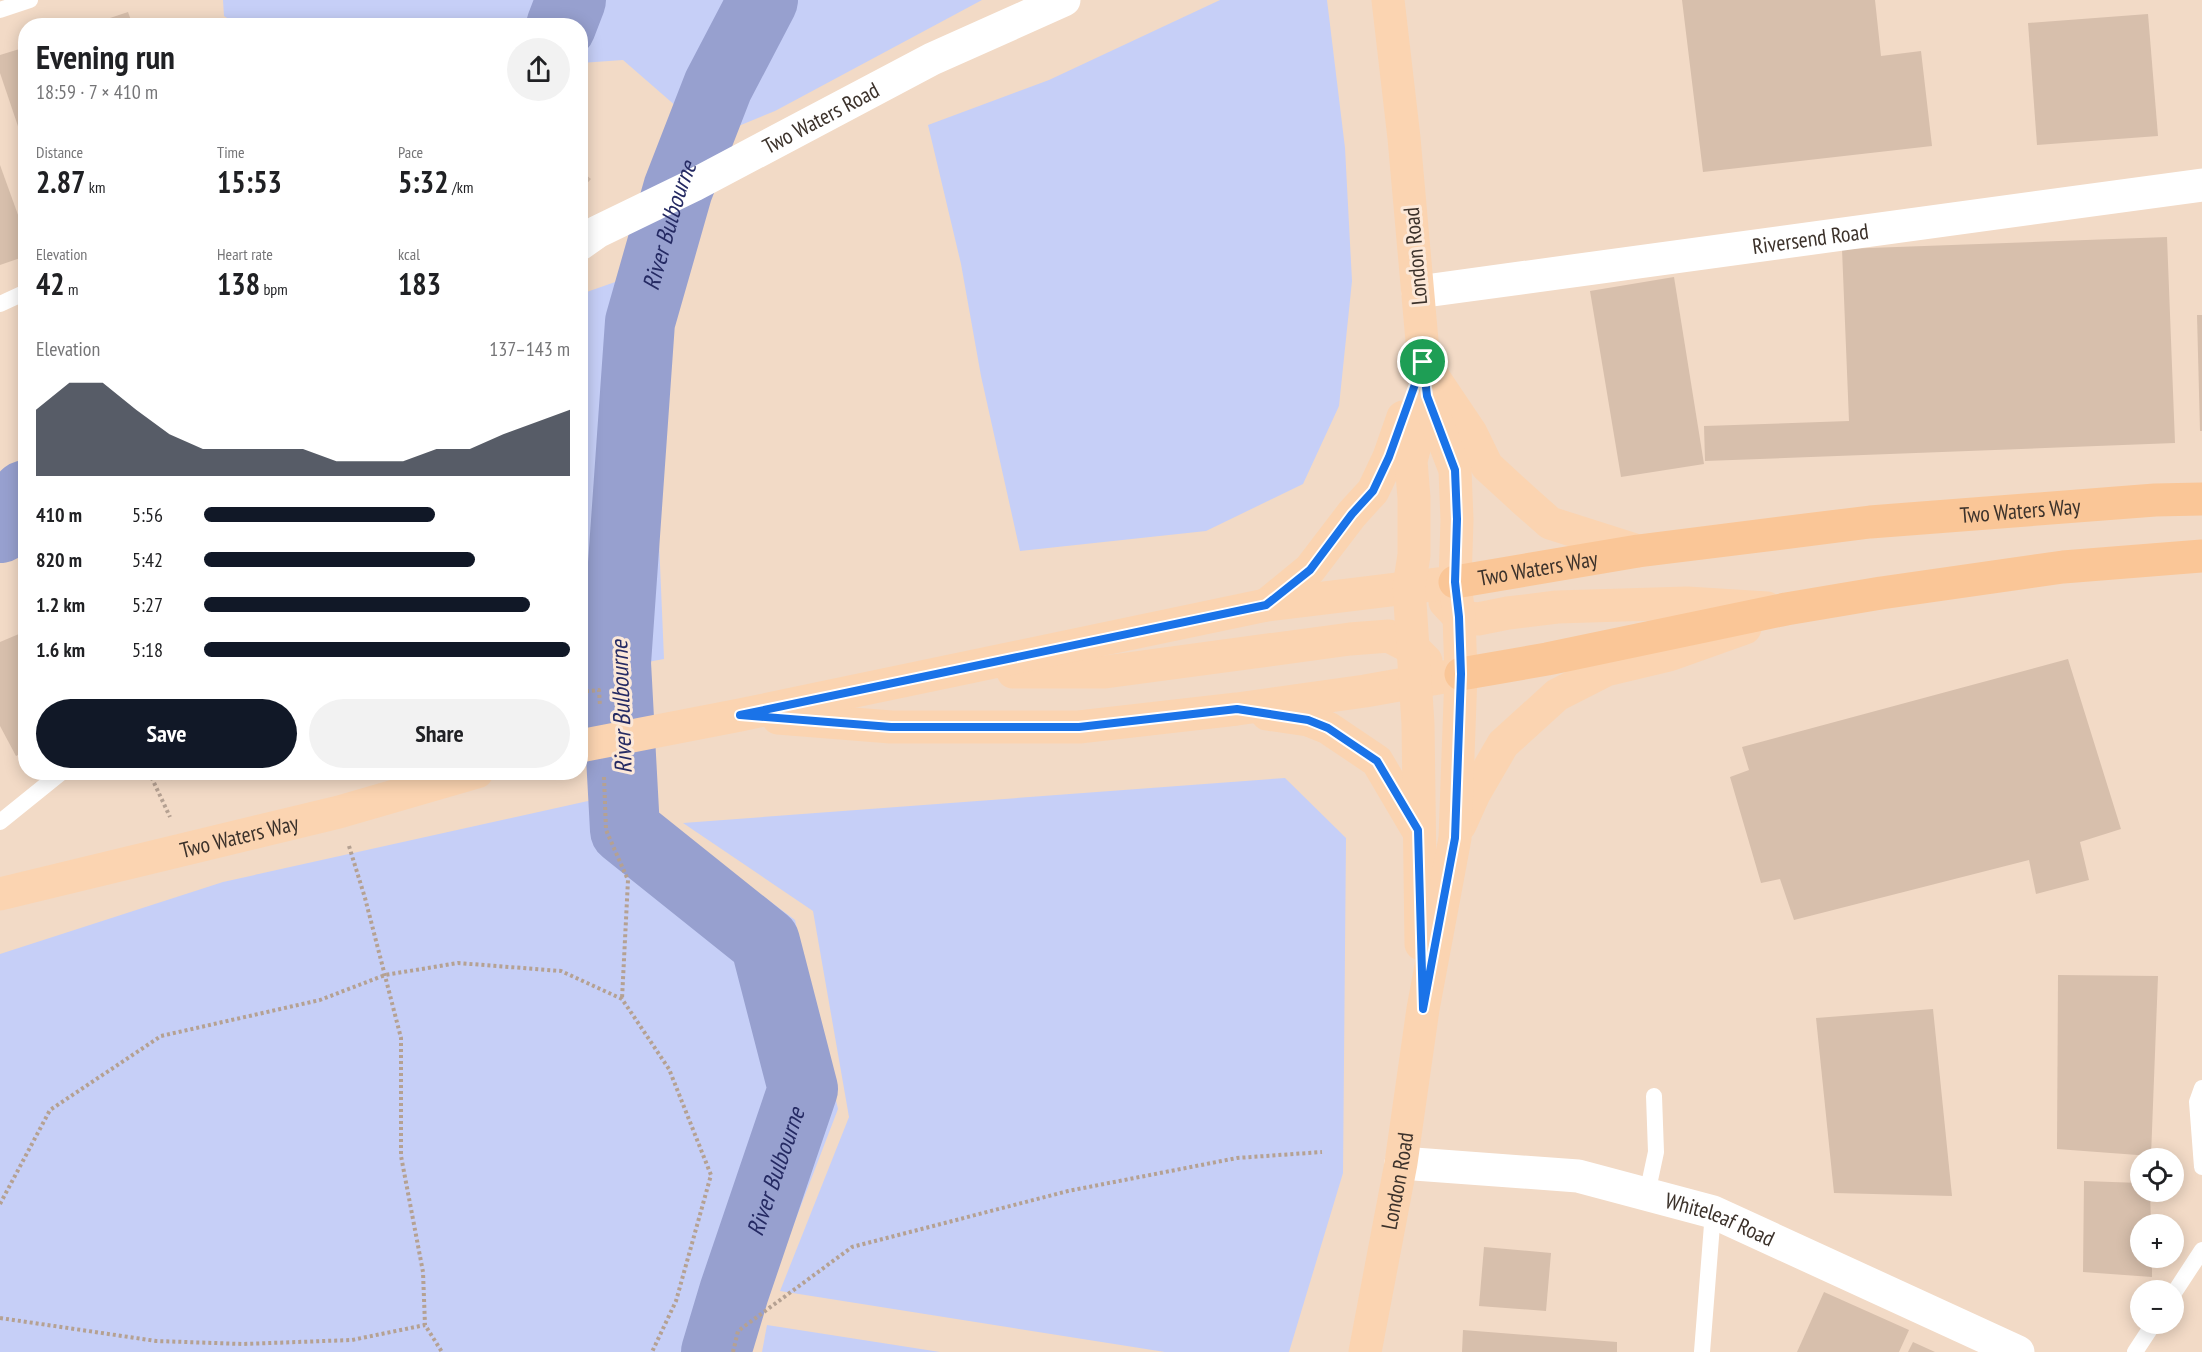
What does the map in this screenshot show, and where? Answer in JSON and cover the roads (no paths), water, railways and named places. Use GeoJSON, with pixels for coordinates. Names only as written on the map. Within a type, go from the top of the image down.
{"type":"FeatureCollection","features":[{"type":"Feature","properties":{"kind":"highway","name":"Two Waters Way"},"geometry":{"type":"LineString","coordinates":[[1431,585],[1638,550],[1870,522],[2155,500],[2202,499]]}},
{"type":"Feature","properties":{"kind":"highway","name":"Two Waters Way"},"geometry":{"type":"LineString","coordinates":[[1439,678],[1537,661],[1798,607],[2063,567],[2202,556]]}},
{"type":"Feature","properties":{"kind":"main road","name":"London Road"},"geometry":{"type":"LineString","coordinates":[[1388,0],[1404,138],[1427,396],[1455,470],[1457,519],[1431,585],[1459,617],[1439,678],[1418,724],[1418,830],[1423,1009]]}},
{"type":"Feature","properties":{"kind":"main road"},"geometry":{"type":"LineString","coordinates":[[1423,362],[1471,434],[1487,466],[1550,523],[1638,550]]}},
{"type":"Feature","properties":{"kind":"main road"},"geometry":{"type":"LineString","coordinates":[[1266,605],[1310,570],[1352,514],[1373,491],[1389,457],[1423,362]]}},
{"type":"Feature","properties":{"kind":"main road"},"geometry":{"type":"LineString","coordinates":[[1414,649],[1431,585],[1414,555],[1414,498],[1411,461],[1427,396]]}},
{"type":"Feature","properties":{"kind":"main road","name":"Two Waters Way"},"geometry":{"type":"LineString","coordinates":[[588,744],[1266,605],[1431,585]]}},
{"type":"Feature","properties":{"kind":"main road"},"geometry":{"type":"LineString","coordinates":[[1459,617],[1478,619],[1557,607],[1687,603],[1798,607]]}},
{"type":"Feature","properties":{"kind":"main road"},"geometry":{"type":"LineString","coordinates":[[1455,838],[1474,794],[1503,744],[1557,695],[1606,670],[1669,655],[1798,607]]}},
{"type":"Feature","properties":{"kind":"main road"},"geometry":{"type":"LineString","coordinates":[[946,672],[1106,672],[1350,639],[1389,636],[1414,649],[1439,678]]}},
{"type":"Feature","properties":{"kind":"main road","name":"London Road"},"geometry":{"type":"LineString","coordinates":[[1365,1352],[1401,1163],[1423,1009],[1455,838],[1458,724],[1439,678]]}},
{"type":"Feature","properties":{"kind":"main road","name":"Two Waters Way"},"geometry":{"type":"LineString","coordinates":[[740,715],[891,727],[1079,727],[1237,709],[1439,678]]}},
{"type":"Feature","properties":{"kind":"main road"},"geometry":{"type":"LineString","coordinates":[[1237,709],[1308,720],[1346,740],[1377,761],[1418,830]]}},
{"type":"Feature","properties":{"kind":"main road","name":"Two Waters Way"},"geometry":{"type":"LineString","coordinates":[[0,894],[339,812],[449,780]]}},
{"type":"Feature","properties":{"kind":"street","name":"Two Waters Road"},"geometry":{"type":"LineString","coordinates":[[589,238],[932,59],[1064,0]]}},
{"type":"Feature","properties":{"kind":"street","name":"Riversend Road"},"geometry":{"type":"LineString","coordinates":[[1418,292],[2202,185]]}},
{"type":"Feature","properties":{"kind":"street","name":"Whiteleaf Road"},"geometry":{"type":"LineString","coordinates":[[1401,1163],[1578,1176],[1713,1212],[2018,1352]]}},
{"type":"Feature","properties":{"kind":"lane"},"geometry":{"type":"LineString","coordinates":[[0,10],[30,0]]}},
{"type":"Feature","properties":{"kind":"lane"},"geometry":{"type":"LineString","coordinates":[[0,304],[18,296]]}},
{"type":"Feature","properties":{"kind":"lane"},"geometry":{"type":"LineString","coordinates":[[0,822],[52,780]]}},
{"type":"Feature","properties":{"kind":"lane"},"geometry":{"type":"LineString","coordinates":[[2202,1088],[2197,1102],[2202,1167]]}},
{"type":"Feature","properties":{"kind":"lane"},"geometry":{"type":"LineString","coordinates":[[1647,1194],[1656,1152],[1654,1096]]}},
{"type":"Feature","properties":{"kind":"lane"},"geometry":{"type":"LineString","coordinates":[[1702,1352],[1713,1212]]}},
{"type":"Feature","properties":{"kind":"lane"},"geometry":{"type":"LineString","coordinates":[[2182,1280],[2202,1250]]}},
{"type":"Feature","properties":{"kind":"lane"},"geometry":{"type":"LineString","coordinates":[[2135,1352],[2147,1334]]}},
{"type":"Feature","properties":{"kind":"waterway"},"geometry":{"type":"LineString","coordinates":[[564,18],[571,0]]}},
{"type":"Feature","properties":{"kind":"waterway","name":"River Bulbourne"},"geometry":{"type":"LineString","coordinates":[[716,1352],[803,1089],[765,942],[625,830],[616,663],[640,322],[678,189],[718,86],[763,0]]}},
{"type":"Feature","properties":{"kind":"waterway"},"geometry":{"type":"LineString","coordinates":[[0,528],[11,521],[18,509]]}}]}
